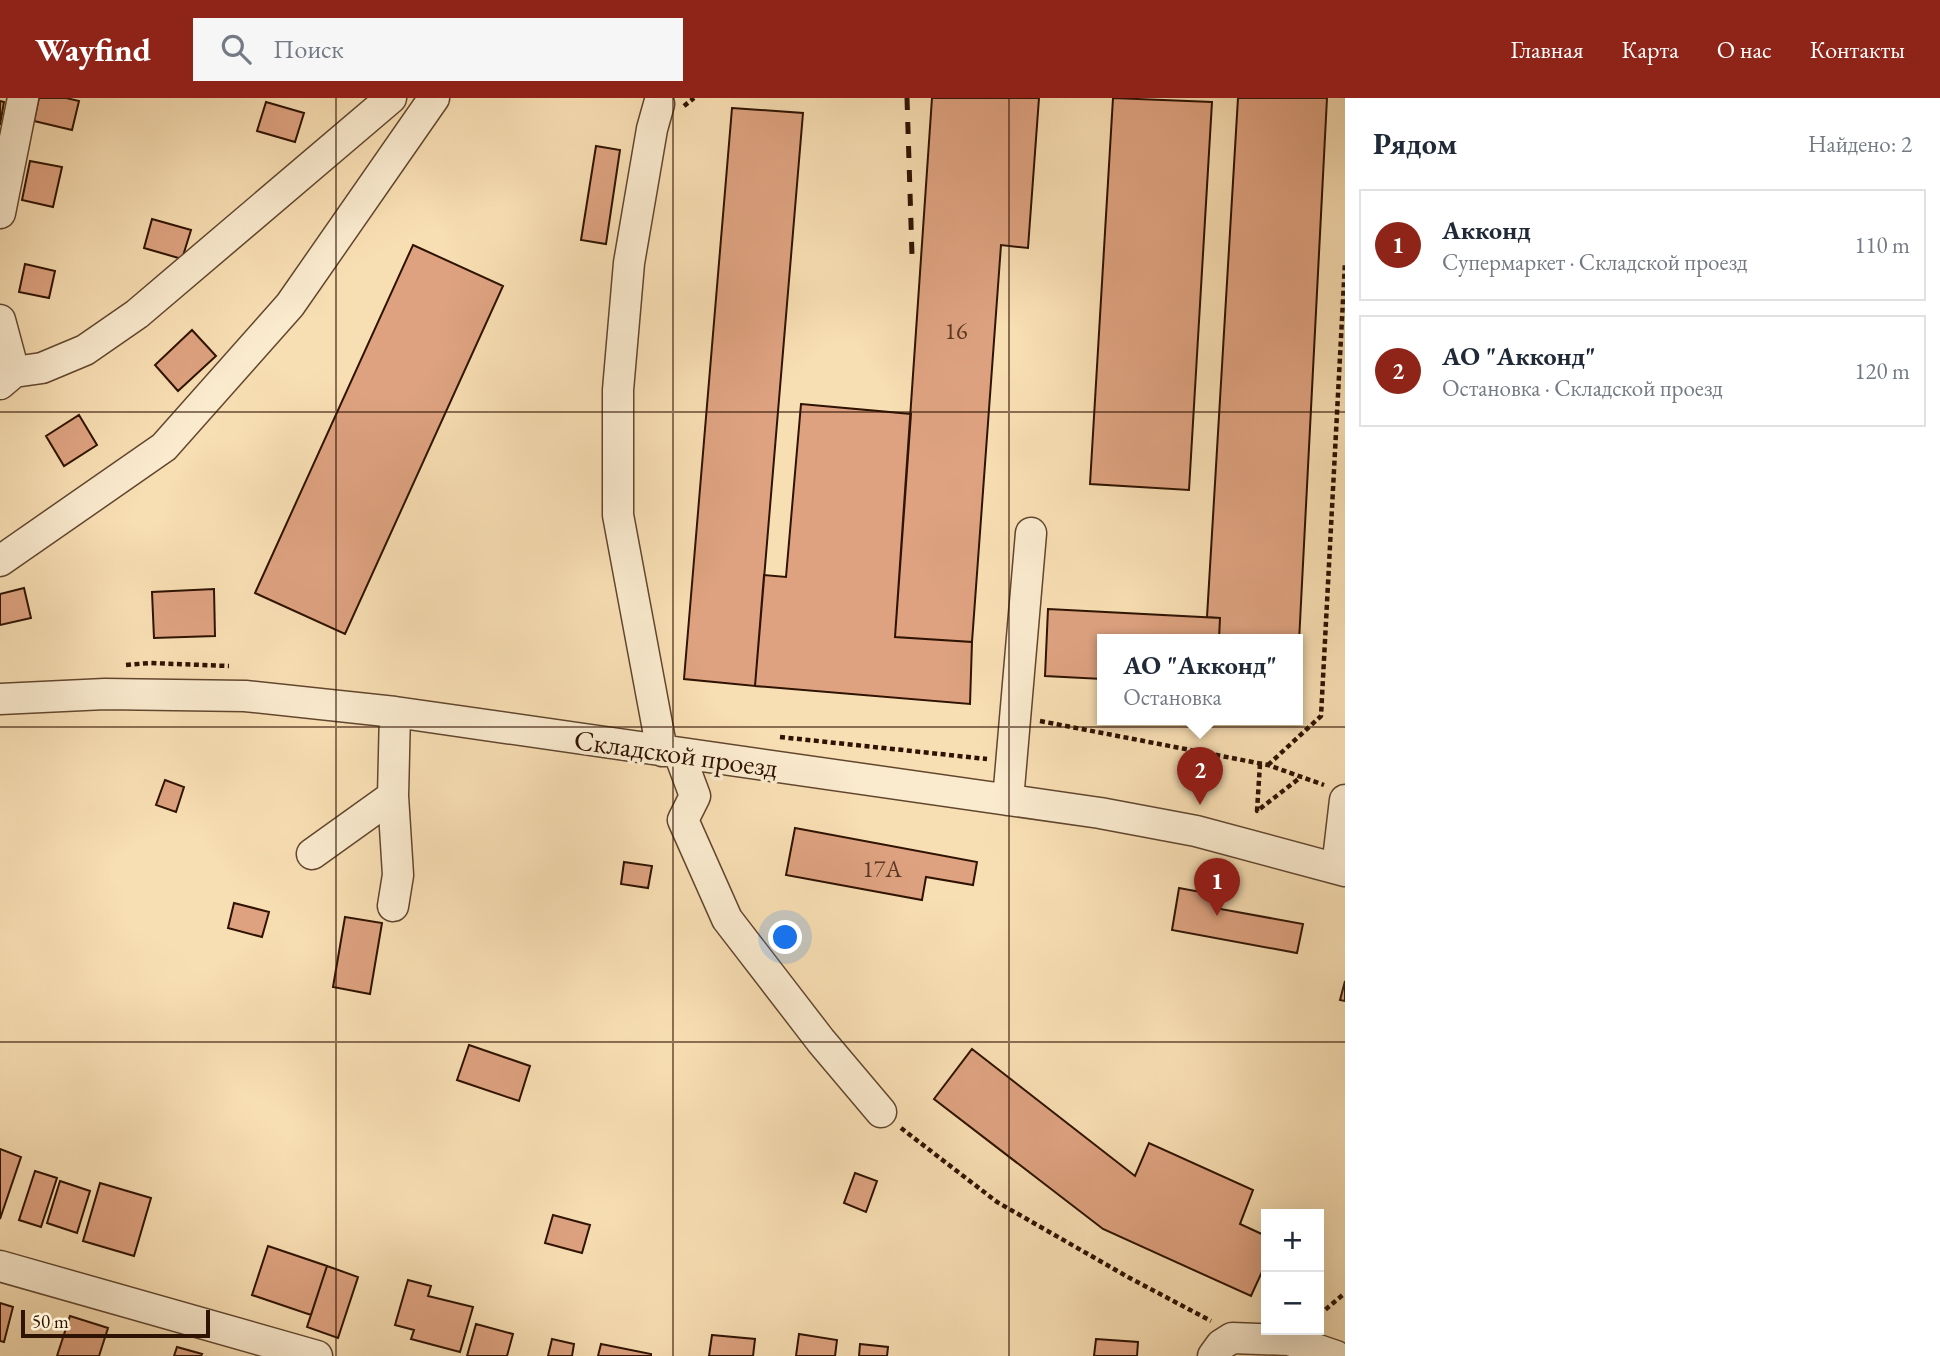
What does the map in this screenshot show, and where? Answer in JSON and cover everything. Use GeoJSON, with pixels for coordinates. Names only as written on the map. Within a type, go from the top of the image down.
{"type":"FeatureCollection","features":[{"type":"Feature","properties":{"kind":"street"},"geometry":{"type":"LineString","coordinates":[[0,213],[23,98]]}},
{"type":"Feature","properties":{"kind":"street"},"geometry":{"type":"LineString","coordinates":[[0,320],[7,378],[42,368],[85,350],[137,314],[391,98]]}},
{"type":"Feature","properties":{"kind":"street"},"geometry":{"type":"LineString","coordinates":[[0,561],[164,447],[289,305],[434,98]]}},
{"type":"Feature","properties":{"kind":"street"},"geometry":{"type":"LineString","coordinates":[[659,104],[652,129],[629,263],[618,390],[618,514],[670,752],[695,796],[683,820],[727,919],[821,1041],[881,1112]]}},
{"type":"Feature","properties":{"kind":"street"},"geometry":{"type":"LineString","coordinates":[[1008,800],[1031,533]]}},
{"type":"Feature","properties":{"kind":"street","name":"Складской проезд"},"geometry":{"type":"LineString","coordinates":[[0,699],[105,694],[245,696],[395,712],[1100,813],[1196,831],[1341,870]]}},
{"type":"Feature","properties":{"kind":"street"},"geometry":{"type":"LineString","coordinates":[[393,906],[398,875],[393,796],[395,712]]}},
{"type":"Feature","properties":{"kind":"street"},"geometry":{"type":"LineString","coordinates":[[1340,794],[1341,870]]}},
{"type":"Feature","properties":{"kind":"street"},"geometry":{"type":"LineString","coordinates":[[312,855],[393,796]]}},
{"type":"Feature","properties":{"kind":"street"},"geometry":{"type":"LineString","coordinates":[[0,1266],[317,1356]]}},
{"type":"Feature","properties":{"kind":"street"},"geometry":{"type":"LineString","coordinates":[[1213,1356],[1221,1345],[1233,1338],[1289,1340],[1336,1356]]}},
{"type":"Feature","properties":{"kind":"path"},"geometry":{"type":"LineString","coordinates":[[1268,765],[1321,716],[1345,262]]}},
{"type":"Feature","properties":{"kind":"path"},"geometry":{"type":"LineString","coordinates":[[1016,716],[1268,765],[1340,794]]}},
{"type":"Feature","properties":{"kind":"path"},"geometry":{"type":"LineString","coordinates":[[1260,764],[1257,811],[1301,777]]}},
{"type":"Feature","properties":{"kind":"path"},"geometry":{"type":"LineString","coordinates":[[881,1112],[997,1202],[1128,1277],[1246,1339]]}},
{"type":"Feature","properties":{"kind":"path"},"geometry":{"type":"LineString","coordinates":[[1324,1311],[1345,1293]]}},
{"type":"Feature","properties":{"kind":"building"},"geometry":{"type":"Polygon","coordinates":[[[39,98],[79,101],[72,130],[34,121],[39,98]]]}},
{"type":"Feature","properties":{"kind":"building"},"geometry":{"type":"Polygon","coordinates":[[[932,98],[1039,98],[1028,248],[1001,245],[972,642],[895,637],[932,98]]]}},
{"type":"Feature","properties":{"kind":"building"},"geometry":{"type":"Polygon","coordinates":[[[1113,98],[1212,102],[1189,490],[1090,484],[1113,98]]]}},
{"type":"Feature","properties":{"kind":"building"},"geometry":{"type":"Polygon","coordinates":[[[1238,98],[1327,98],[1299,634],[1219,634],[1220,618],[1207,617],[1238,98]]]}},
{"type":"Feature","properties":{"kind":"building"},"geometry":{"type":"Polygon","coordinates":[[[0,101],[4,102],[0,125],[0,101]]]}},
{"type":"Feature","properties":{"kind":"building"},"geometry":{"type":"Polygon","coordinates":[[[266,102],[304,113],[295,142],[257,131],[266,102]]]}},
{"type":"Feature","properties":{"kind":"building"},"geometry":{"type":"Polygon","coordinates":[[[732,108],[803,113],[755,686],[684,679],[732,108]]]}},
{"type":"Feature","properties":{"kind":"building"},"geometry":{"type":"Polygon","coordinates":[[[596,146],[620,150],[606,244],[581,240],[596,146]]]}},
{"type":"Feature","properties":{"kind":"building"},"geometry":{"type":"Polygon","coordinates":[[[30,161],[62,167],[53,207],[22,200],[30,161]]]}},
{"type":"Feature","properties":{"kind":"building"},"geometry":{"type":"Polygon","coordinates":[[[152,219],[191,230],[182,259],[144,248],[152,219]]]}},
{"type":"Feature","properties":{"kind":"building"},"geometry":{"type":"Polygon","coordinates":[[[413,245],[503,286],[345,634],[255,593],[413,245]]]}},
{"type":"Feature","properties":{"kind":"building"},"geometry":{"type":"Polygon","coordinates":[[[25,264],[55,271],[49,298],[19,292],[25,264]]]}},
{"type":"Feature","properties":{"kind":"building"},"geometry":{"type":"Polygon","coordinates":[[[192,330],[216,356],[178,391],[155,365],[192,330]]]}},
{"type":"Feature","properties":{"kind":"building"},"geometry":{"type":"Polygon","coordinates":[[[801,404],[911,414],[895,637],[972,642],[970,704],[755,686],[764,575],[786,577],[801,404]]]}},
{"type":"Feature","properties":{"kind":"building"},"geometry":{"type":"Polygon","coordinates":[[[79,415],[97,445],[64,466],[46,436],[79,415]]]}},
{"type":"Feature","properties":{"kind":"building"},"geometry":{"type":"Polygon","coordinates":[[[24,588],[31,618],[0,625],[0,594],[24,588]]]}},
{"type":"Feature","properties":{"kind":"building"},"geometry":{"type":"Polygon","coordinates":[[[214,589],[215,636],[154,638],[152,592],[214,589]]]}},
{"type":"Feature","properties":{"kind":"building"},"geometry":{"type":"Polygon","coordinates":[[[1048,609],[1220,618],[1219,634],[1097,634],[1097,679],[1045,676],[1048,609]]]}},
{"type":"Feature","properties":{"kind":"building"},"geometry":{"type":"Polygon","coordinates":[[[165,780],[184,787],[176,812],[156,805],[165,780]]]}},
{"type":"Feature","properties":{"kind":"building"},"geometry":{"type":"Polygon","coordinates":[[[795,828],[977,862],[973,885],[926,877],[922,900],[786,875],[795,828]]]}},
{"type":"Feature","properties":{"kind":"building"},"geometry":{"type":"Polygon","coordinates":[[[624,862],[652,866],[648,888],[621,884],[624,862]]]}},
{"type":"Feature","properties":{"kind":"building"},"geometry":{"type":"Polygon","coordinates":[[[1179,888],[1217,895],[1215,908],[1303,924],[1297,953],[1172,930],[1179,888]]]}},
{"type":"Feature","properties":{"kind":"building"},"geometry":{"type":"Polygon","coordinates":[[[234,903],[269,912],[262,937],[228,928],[234,903]]]}},
{"type":"Feature","properties":{"kind":"building"},"geometry":{"type":"Polygon","coordinates":[[[345,917],[382,923],[370,994],[333,987],[345,917]]]}},
{"type":"Feature","properties":{"kind":"building"},"geometry":{"type":"Polygon","coordinates":[[[1345,981],[1345,1001],[1340,1000],[1345,981]]]}},
{"type":"Feature","properties":{"kind":"building"},"geometry":{"type":"Polygon","coordinates":[[[469,1045],[530,1066],[519,1101],[457,1080],[469,1045]]]}},
{"type":"Feature","properties":{"kind":"building"},"geometry":{"type":"Polygon","coordinates":[[[972,1049],[1135,1176],[1149,1143],[1253,1190],[1240,1224],[1261,1234],[1261,1274],[1251,1296],[1103,1229],[934,1099],[972,1049]]]}},
{"type":"Feature","properties":{"kind":"building"},"geometry":{"type":"Polygon","coordinates":[[[0,1149],[21,1157],[0,1219],[0,1149]]]}},
{"type":"Feature","properties":{"kind":"building"},"geometry":{"type":"Polygon","coordinates":[[[35,1171],[57,1178],[41,1227],[19,1220],[35,1171]]]}},
{"type":"Feature","properties":{"kind":"building"},"geometry":{"type":"Polygon","coordinates":[[[855,1173],[877,1181],[866,1212],[844,1203],[855,1173]]]}},
{"type":"Feature","properties":{"kind":"building"},"geometry":{"type":"Polygon","coordinates":[[[60,1181],[90,1191],[77,1233],[47,1223],[60,1181]]]}},
{"type":"Feature","properties":{"kind":"building"},"geometry":{"type":"Polygon","coordinates":[[[100,1183],[151,1198],[134,1256],[83,1241],[100,1183]]]}},
{"type":"Feature","properties":{"kind":"building"},"geometry":{"type":"Polygon","coordinates":[[[553,1215],[590,1225],[582,1253],[545,1243],[553,1215]]]}},
{"type":"Feature","properties":{"kind":"building"},"geometry":{"type":"Polygon","coordinates":[[[268,1246],[327,1266],[311,1315],[252,1295],[268,1246]]]}},
{"type":"Feature","properties":{"kind":"building"},"geometry":{"type":"Polygon","coordinates":[[[327,1266],[358,1277],[338,1338],[307,1327],[327,1266]]]}},
{"type":"Feature","properties":{"kind":"building"},"geometry":{"type":"Polygon","coordinates":[[[408,1280],[431,1286],[428,1296],[473,1307],[460,1352],[411,1339],[414,1330],[395,1325],[408,1280]]]}},
{"type":"Feature","properties":{"kind":"building"},"geometry":{"type":"Polygon","coordinates":[[[0,1303],[13,1307],[4,1342],[0,1341],[0,1303]]]}},
{"type":"Feature","properties":{"kind":"building"},"geometry":{"type":"Polygon","coordinates":[[[70,1316],[108,1328],[99,1356],[57,1356],[70,1316]]]}},
{"type":"Feature","properties":{"kind":"building"},"geometry":{"type":"Polygon","coordinates":[[[476,1324],[513,1334],[507,1356],[467,1356],[476,1324]]]}},
{"type":"Feature","properties":{"kind":"building"},"geometry":{"type":"Polygon","coordinates":[[[799,1334],[837,1340],[835,1356],[796,1356],[799,1334]]]}},
{"type":"Feature","properties":{"kind":"building"},"geometry":{"type":"Polygon","coordinates":[[[712,1335],[755,1339],[753,1356],[709,1356],[712,1335]]]}},
{"type":"Feature","properties":{"kind":"building"},"geometry":{"type":"Polygon","coordinates":[[[552,1339],[574,1344],[572,1356],[548,1356],[552,1339]]]}},
{"type":"Feature","properties":{"kind":"building"},"geometry":{"type":"Polygon","coordinates":[[[1096,1339],[1138,1342],[1137,1356],[1094,1356],[1096,1339]]]}},
{"type":"Feature","properties":{"kind":"building"},"geometry":{"type":"Polygon","coordinates":[[[601,1344],[651,1354],[651,1356],[598,1356],[601,1344]]]}},
{"type":"Feature","properties":{"kind":"building"},"geometry":{"type":"Polygon","coordinates":[[[860,1344],[888,1347],[887,1356],[859,1356],[860,1344]]]}},
{"type":"Feature","properties":{"kind":"building"},"geometry":{"type":"Polygon","coordinates":[[[177,1347],[202,1354],[174,1356],[177,1347]]]}},
{"type":"Feature","properties":{"kind":"railway"},"geometry":{"type":"LineString","coordinates":[[907,98],[912,255]]}},
{"type":"Feature","properties":{"kind":"place","name":"АО \"Акконд\""},"geometry":{"type":"Point","coordinates":[1200,805]}},
{"type":"Feature","properties":{"kind":"place","name":"Акконд"},"geometry":{"type":"Point","coordinates":[1217,916]}}]}
